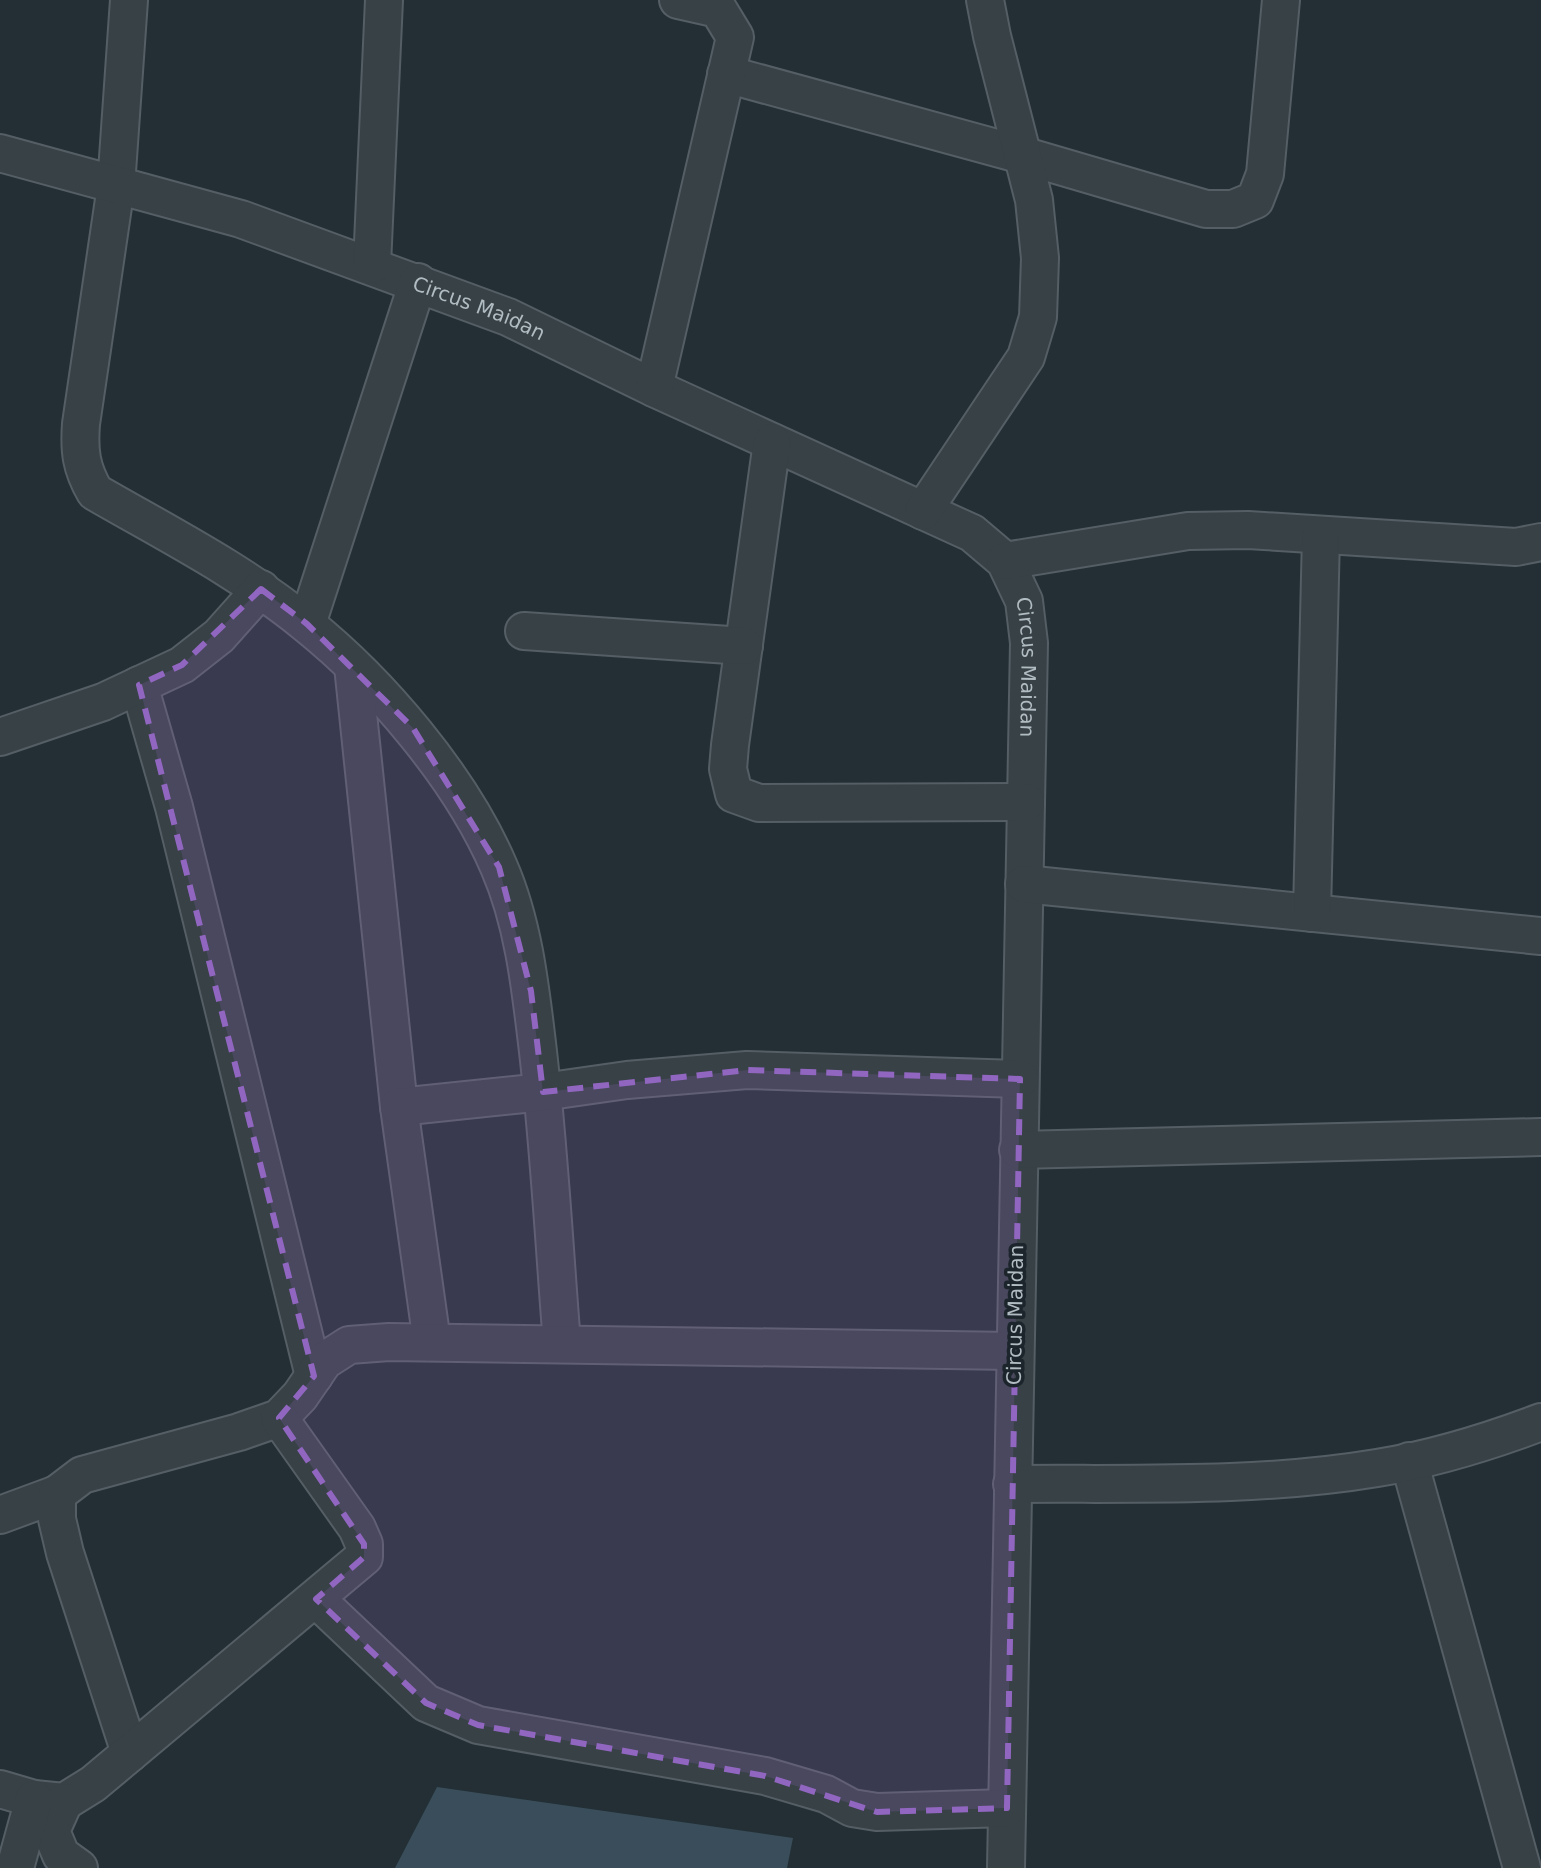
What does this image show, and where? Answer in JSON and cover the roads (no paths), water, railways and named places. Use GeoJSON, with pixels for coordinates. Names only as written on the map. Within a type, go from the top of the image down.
{"type":"FeatureCollection","features":[{"type":"Feature","properties":{"kind":"street"},"geometry":{"type":"LineString","coordinates":[[129,0],[116,186],[81,424],[79,450],[83,470],[95,492],[261,589],[307,624],[413,728],[471,814],[499,867],[516,915],[531,991],[543,1092],[562,1344]]}},
{"type":"Feature","properties":{"kind":"street"},"geometry":{"type":"LineString","coordinates":[[372,265],[384,0]]}},
{"type":"Feature","properties":{"kind":"street"},"geometry":{"type":"LineString","coordinates":[[654,388],[735,37],[718,9],[678,0]]}},
{"type":"Feature","properties":{"kind":"street"},"geometry":{"type":"LineString","coordinates":[[923,511],[1026,357],[1038,317],[1040,258],[1034,200],[985,0]]}},
{"type":"Feature","properties":{"kind":"street"},"geometry":{"type":"LineString","coordinates":[[726,74],[1206,209],[1233,209],[1255,200],[1265,174],[1281,0]]}},
{"type":"Feature","properties":{"kind":"street","name":"Circus Maidan"},"geometry":{"type":"LineString","coordinates":[[0,153],[241,219],[508,317],[654,388],[972,533],[1005,561],[1024,601],[1029,643],[1006,1868]]}},
{"type":"Feature","properties":{"kind":"street"},"geometry":{"type":"LineString","coordinates":[[307,624],[418,282]]}},
{"type":"Feature","properties":{"kind":"street"},"geometry":{"type":"LineString","coordinates":[[772,442],[728,769],[734,794],[759,803],[1026,802]]}},
{"type":"Feature","properties":{"kind":"street"},"geometry":{"type":"LineString","coordinates":[[1005,561],[1188,531],[1248,530],[1516,547],[1541,542]]}},
{"type":"Feature","properties":{"kind":"street"},"geometry":{"type":"LineString","coordinates":[[1312,913],[1321,535]]}},
{"type":"Feature","properties":{"kind":"street"},"geometry":{"type":"LineString","coordinates":[[0,737],[103,702],[182,665],[219,636],[261,589]]}},
{"type":"Feature","properties":{"kind":"street"},"geometry":{"type":"LineString","coordinates":[[524,631],[744,646]]}},
{"type":"Feature","properties":{"kind":"street"},"geometry":{"type":"LineString","coordinates":[[353,666],[399,1107],[432,1342]]}},
{"type":"Feature","properties":{"kind":"street"},"geometry":{"type":"LineString","coordinates":[[139,685],[174,807],[314,1376]]}},
{"type":"Feature","properties":{"kind":"street"},"geometry":{"type":"LineString","coordinates":[[1024,884],[1541,936]]}},
{"type":"Feature","properties":{"kind":"street"},"geometry":{"type":"LineString","coordinates":[[399,1107],[627,1080],[747,1070],[1020,1079]]}},
{"type":"Feature","properties":{"kind":"street"},"geometry":{"type":"LineString","coordinates":[[1018,1150],[1541,1137]]}},
{"type":"Feature","properties":{"kind":"street"},"geometry":{"type":"LineString","coordinates":[[0,1515],[57,1494],[82,1475],[279,1418],[324,1361],[349,1345],[432,1342],[1014,1351]]}},
{"type":"Feature","properties":{"kind":"street"},"geometry":{"type":"LineString","coordinates":[[0,1789],[49,1801],[93,1784],[364,1557],[364,1544],[357,1528],[279,1418]]}},
{"type":"Feature","properties":{"kind":"street"},"geometry":{"type":"LineString","coordinates":[[1012,1484],[1233,1482],[1308,1477],[1440,1455],[1541,1422]]}},
{"type":"Feature","properties":{"kind":"street"},"geometry":{"type":"LineString","coordinates":[[1409,1461],[1522,1868]]}},
{"type":"Feature","properties":{"kind":"street"},"geometry":{"type":"LineString","coordinates":[[57,1494],[57,1519],[65,1553],[130,1753]]}},
{"type":"Feature","properties":{"kind":"street"},"geometry":{"type":"LineString","coordinates":[[316,1599],[426,1703],[478,1725],[765,1776],[826,1794],[852,1808],[877,1812],[1007,1808]]}},
{"type":"Feature","properties":{"kind":"street"},"geometry":{"type":"LineString","coordinates":[[10,1865],[49,1801]]}},
{"type":"Feature","properties":{"kind":"street"},"geometry":{"type":"LineString","coordinates":[[49,1801],[51,1831],[61,1855],[79,1868]]}},
{"type":"Feature","properties":{"kind":"water"},"geometry":{"type":"Polygon","coordinates":[[[437,1787],[793,1838],[787,1868],[395,1868],[437,1787]]]}}]}
